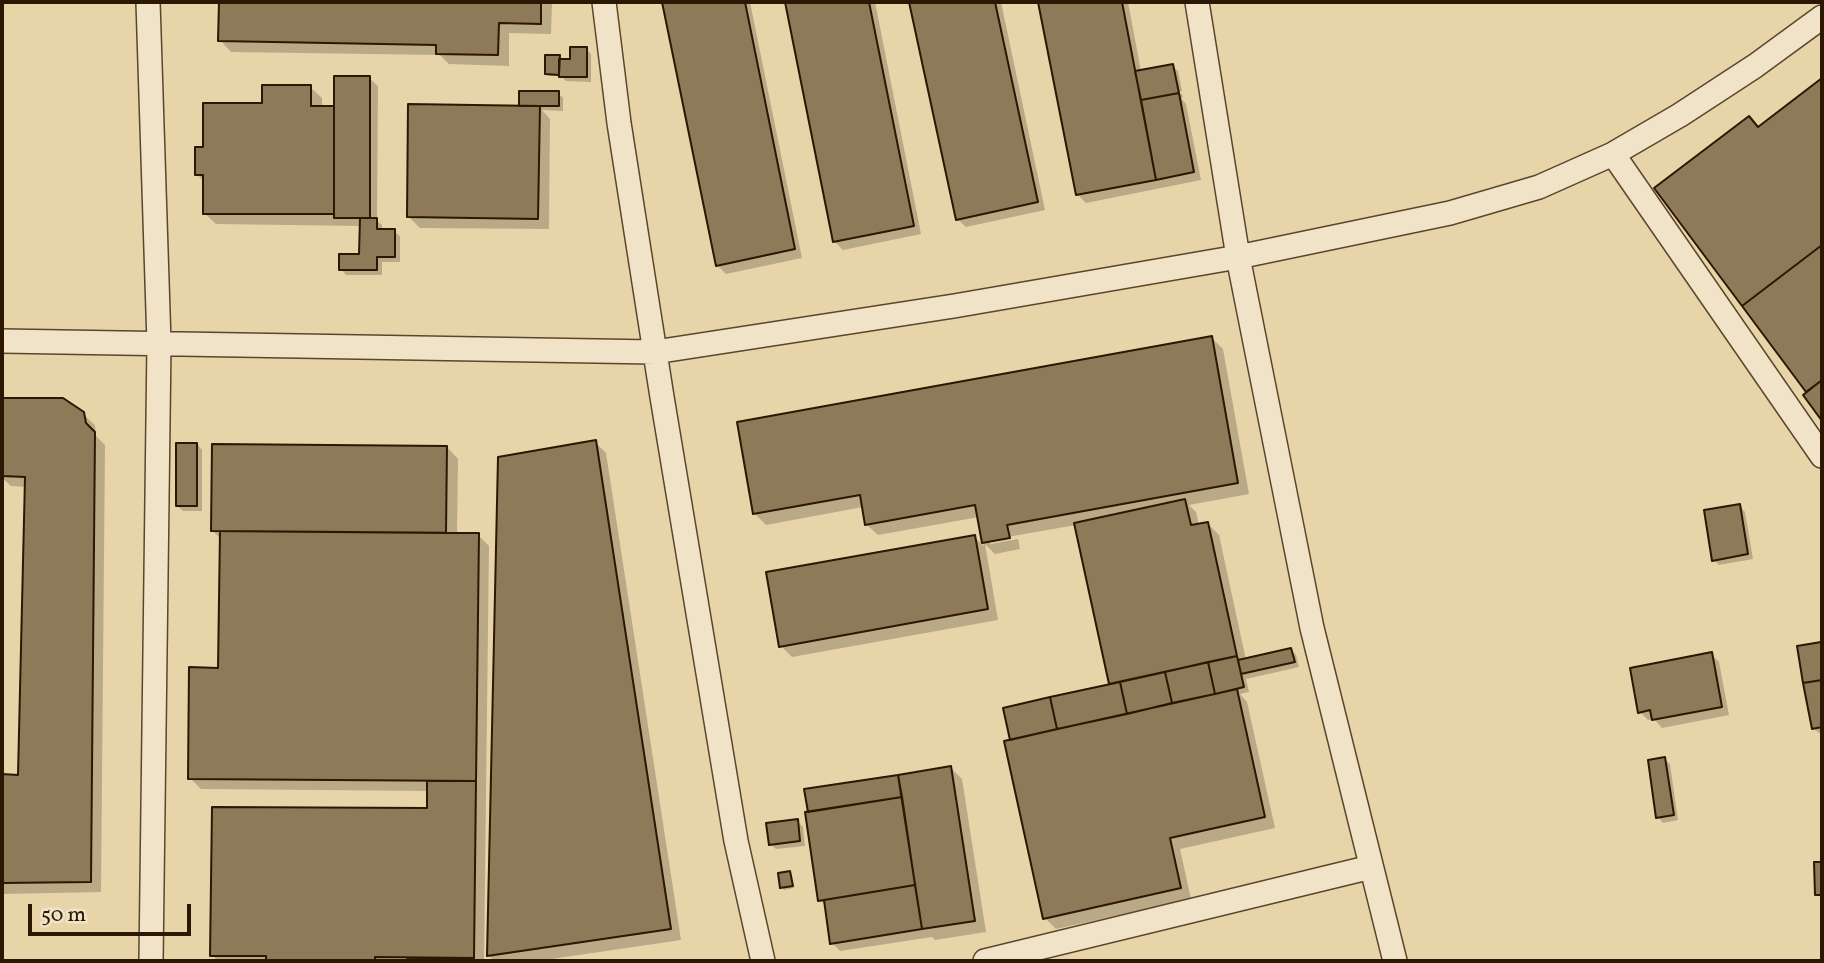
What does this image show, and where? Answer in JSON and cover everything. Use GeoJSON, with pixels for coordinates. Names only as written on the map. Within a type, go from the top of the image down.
{"type":"FeatureCollection","features":[{"type":"Feature","properties":{"kind":"street"},"geometry":{"type":"LineString","coordinates":[[148,2],[159,343],[151,961]]}},
{"type":"Feature","properties":{"kind":"street"},"geometry":{"type":"LineString","coordinates":[[604,2],[619,123],[654,352],[736,841],[762,961]]}},
{"type":"Feature","properties":{"kind":"street"},"geometry":{"type":"LineString","coordinates":[[1197,2],[1238,257],[1312,628],[1395,961]]}},
{"type":"Feature","properties":{"kind":"street"},"geometry":{"type":"LineString","coordinates":[[2,341],[654,352],[954,306],[1238,257],[1450,213],[1539,187],[1613,154],[1755,66],[1822,17]]}},
{"type":"Feature","properties":{"kind":"street"},"geometry":{"type":"LineString","coordinates":[[1613,154],[1822,456]]}},
{"type":"Feature","properties":{"kind":"street"},"geometry":{"type":"LineString","coordinates":[[985,961],[1371,867]]}},
{"type":"Feature","properties":{"kind":"building"},"geometry":{"type":"Polygon","coordinates":[[[219,2],[541,2],[541,24],[499,23],[498,55],[436,54],[436,45],[218,41],[219,2]]]}},
{"type":"Feature","properties":{"kind":"building"},"geometry":{"type":"Polygon","coordinates":[[[662,2],[745,2],[795,249],[716,266],[662,2]]]}},
{"type":"Feature","properties":{"kind":"building"},"geometry":{"type":"Polygon","coordinates":[[[785,2],[869,2],[914,226],[833,242],[785,2]]]}},
{"type":"Feature","properties":{"kind":"building"},"geometry":{"type":"Polygon","coordinates":[[[909,2],[995,2],[1038,202],[956,220],[909,2]]]}},
{"type":"Feature","properties":{"kind":"building"},"geometry":{"type":"Polygon","coordinates":[[[1038,2],[1122,2],[1156,180],[1076,195],[1038,2]]]}},
{"type":"Feature","properties":{"kind":"building"},"geometry":{"type":"Polygon","coordinates":[[[570,47],[587,47],[587,77],[559,77],[559,59],[570,59],[570,47]]]}},
{"type":"Feature","properties":{"kind":"building"},"geometry":{"type":"Polygon","coordinates":[[[545,55],[560,55],[559,75],[545,74],[545,55]]]}},
{"type":"Feature","properties":{"kind":"building"},"geometry":{"type":"Polygon","coordinates":[[[1173,64],[1179,93],[1141,100],[1135,71],[1173,64]]]}},
{"type":"Feature","properties":{"kind":"building"},"geometry":{"type":"Polygon","coordinates":[[[334,76],[370,76],[370,218],[334,218],[334,76]]]}},
{"type":"Feature","properties":{"kind":"building"},"geometry":{"type":"Polygon","coordinates":[[[1822,78],[1822,245],[1742,306],[1654,188],[1749,116],[1758,127],[1822,78]]]}},
{"type":"Feature","properties":{"kind":"building"},"geometry":{"type":"Polygon","coordinates":[[[262,85],[311,85],[311,106],[334,106],[334,214],[203,214],[203,175],[195,175],[195,147],[203,147],[203,103],[262,103],[262,85]]]}},
{"type":"Feature","properties":{"kind":"building"},"geometry":{"type":"Polygon","coordinates":[[[519,91],[559,91],[559,106],[519,106],[519,91]]]}},
{"type":"Feature","properties":{"kind":"building"},"geometry":{"type":"Polygon","coordinates":[[[1179,93],[1194,172],[1156,180],[1141,100],[1179,93]]]}},
{"type":"Feature","properties":{"kind":"building"},"geometry":{"type":"Polygon","coordinates":[[[408,104],[540,106],[538,219],[407,217],[408,104]]]}},
{"type":"Feature","properties":{"kind":"building"},"geometry":{"type":"Polygon","coordinates":[[[360,218],[377,218],[377,229],[395,229],[395,257],[377,257],[377,270],[339,270],[339,254],[359,254],[360,218]]]}},
{"type":"Feature","properties":{"kind":"building"},"geometry":{"type":"Polygon","coordinates":[[[1822,245],[1822,380],[1806,392],[1742,306],[1822,245]]]}},
{"type":"Feature","properties":{"kind":"building"},"geometry":{"type":"Polygon","coordinates":[[[1212,336],[1238,483],[1007,525],[1010,538],[982,543],[975,505],[865,525],[860,495],[753,514],[737,422],[1212,336]]]}},
{"type":"Feature","properties":{"kind":"building"},"geometry":{"type":"Polygon","coordinates":[[[1822,380],[1822,421],[1803,395],[1822,380]]]}},
{"type":"Feature","properties":{"kind":"building"},"geometry":{"type":"Polygon","coordinates":[[[2,398],[63,398],[84,412],[86,423],[95,432],[91,882],[2,883],[2,774],[18,775],[25,477],[2,476],[2,398]]]}},
{"type":"Feature","properties":{"kind":"building"},"geometry":{"type":"Polygon","coordinates":[[[596,440],[671,929],[487,956],[498,457],[596,440]]]}},
{"type":"Feature","properties":{"kind":"building"},"geometry":{"type":"Polygon","coordinates":[[[176,443],[197,443],[197,506],[176,506],[176,443]]]}},
{"type":"Feature","properties":{"kind":"building"},"geometry":{"type":"Polygon","coordinates":[[[212,444],[447,446],[446,533],[211,531],[212,444]]]}},
{"type":"Feature","properties":{"kind":"building"},"geometry":{"type":"Polygon","coordinates":[[[1185,499],[1191,525],[1208,522],[1237,656],[1109,684],[1074,523],[1185,499]]]}},
{"type":"Feature","properties":{"kind":"building"},"geometry":{"type":"Polygon","coordinates":[[[1740,504],[1748,554],[1712,561],[1704,510],[1740,504]]]}},
{"type":"Feature","properties":{"kind":"building"},"geometry":{"type":"Polygon","coordinates":[[[220,531],[479,533],[476,781],[188,779],[189,667],[218,668],[220,531]]]}},
{"type":"Feature","properties":{"kind":"building"},"geometry":{"type":"Polygon","coordinates":[[[975,535],[988,609],[779,647],[766,572],[975,535]]]}},
{"type":"Feature","properties":{"kind":"building"},"geometry":{"type":"Polygon","coordinates":[[[1821,642],[1822,680],[1803,683],[1797,646],[1821,642]]]}},
{"type":"Feature","properties":{"kind":"building"},"geometry":{"type":"Polygon","coordinates":[[[1291,648],[1295,662],[1241,674],[1238,660],[1291,648]]]}},
{"type":"Feature","properties":{"kind":"building"},"geometry":{"type":"Polygon","coordinates":[[[1712,652],[1722,707],[1652,720],[1650,710],[1638,713],[1630,668],[1712,652]]]}},
{"type":"Feature","properties":{"kind":"building"},"geometry":{"type":"Polygon","coordinates":[[[1237,656],[1244,687],[1215,694],[1208,662],[1237,656]]]}},
{"type":"Feature","properties":{"kind":"building"},"geometry":{"type":"Polygon","coordinates":[[[1208,662],[1215,694],[1172,703],[1165,672],[1208,662]]]}},
{"type":"Feature","properties":{"kind":"building"},"geometry":{"type":"Polygon","coordinates":[[[1165,672],[1172,703],[1127,714],[1120,682],[1165,672]]]}},
{"type":"Feature","properties":{"kind":"building"},"geometry":{"type":"Polygon","coordinates":[[[1822,680],[1822,727],[1812,729],[1803,683],[1822,680]]]}},
{"type":"Feature","properties":{"kind":"building"},"geometry":{"type":"Polygon","coordinates":[[[1120,682],[1127,714],[1057,729],[1050,697],[1120,682]]]}},
{"type":"Feature","properties":{"kind":"building"},"geometry":{"type":"Polygon","coordinates":[[[1237,689],[1265,817],[1170,838],[1181,888],[1043,919],[1004,741],[1237,689]]]}},
{"type":"Feature","properties":{"kind":"building"},"geometry":{"type":"Polygon","coordinates":[[[1050,697],[1057,729],[1010,740],[1003,708],[1050,697]]]}},
{"type":"Feature","properties":{"kind":"building"},"geometry":{"type":"Polygon","coordinates":[[[1665,757],[1674,815],[1656,818],[1648,760],[1665,757]]]}},
{"type":"Feature","properties":{"kind":"building"},"geometry":{"type":"Polygon","coordinates":[[[951,766],[975,921],[922,929],[898,775],[951,766]]]}},
{"type":"Feature","properties":{"kind":"building"},"geometry":{"type":"Polygon","coordinates":[[[898,775],[902,797],[808,812],[804,789],[898,775]]]}},
{"type":"Feature","properties":{"kind":"building"},"geometry":{"type":"Polygon","coordinates":[[[427,781],[476,781],[474,958],[375,957],[375,961],[266,961],[266,956],[210,956],[212,807],[427,808],[427,781]]]}},
{"type":"Feature","properties":{"kind":"building"},"geometry":{"type":"Polygon","coordinates":[[[902,797],[915,885],[818,901],[805,812],[902,797]]]}},
{"type":"Feature","properties":{"kind":"building"},"geometry":{"type":"Polygon","coordinates":[[[798,819],[800,841],[769,845],[766,823],[798,819]]]}},
{"type":"Feature","properties":{"kind":"building"},"geometry":{"type":"Polygon","coordinates":[[[1814,862],[1822,862],[1822,895],[1815,895],[1814,862]]]}},
{"type":"Feature","properties":{"kind":"building"},"geometry":{"type":"Polygon","coordinates":[[[790,871],[793,886],[780,888],[778,873],[790,871]]]}},
{"type":"Feature","properties":{"kind":"building"},"geometry":{"type":"Polygon","coordinates":[[[915,885],[922,929],[830,944],[824,900],[915,885]]]}},
{"type":"Feature","properties":{"kind":"building"},"geometry":{"type":"Polygon","coordinates":[[[407,958],[474,958],[474,961],[407,961],[407,958]]]}}]}
